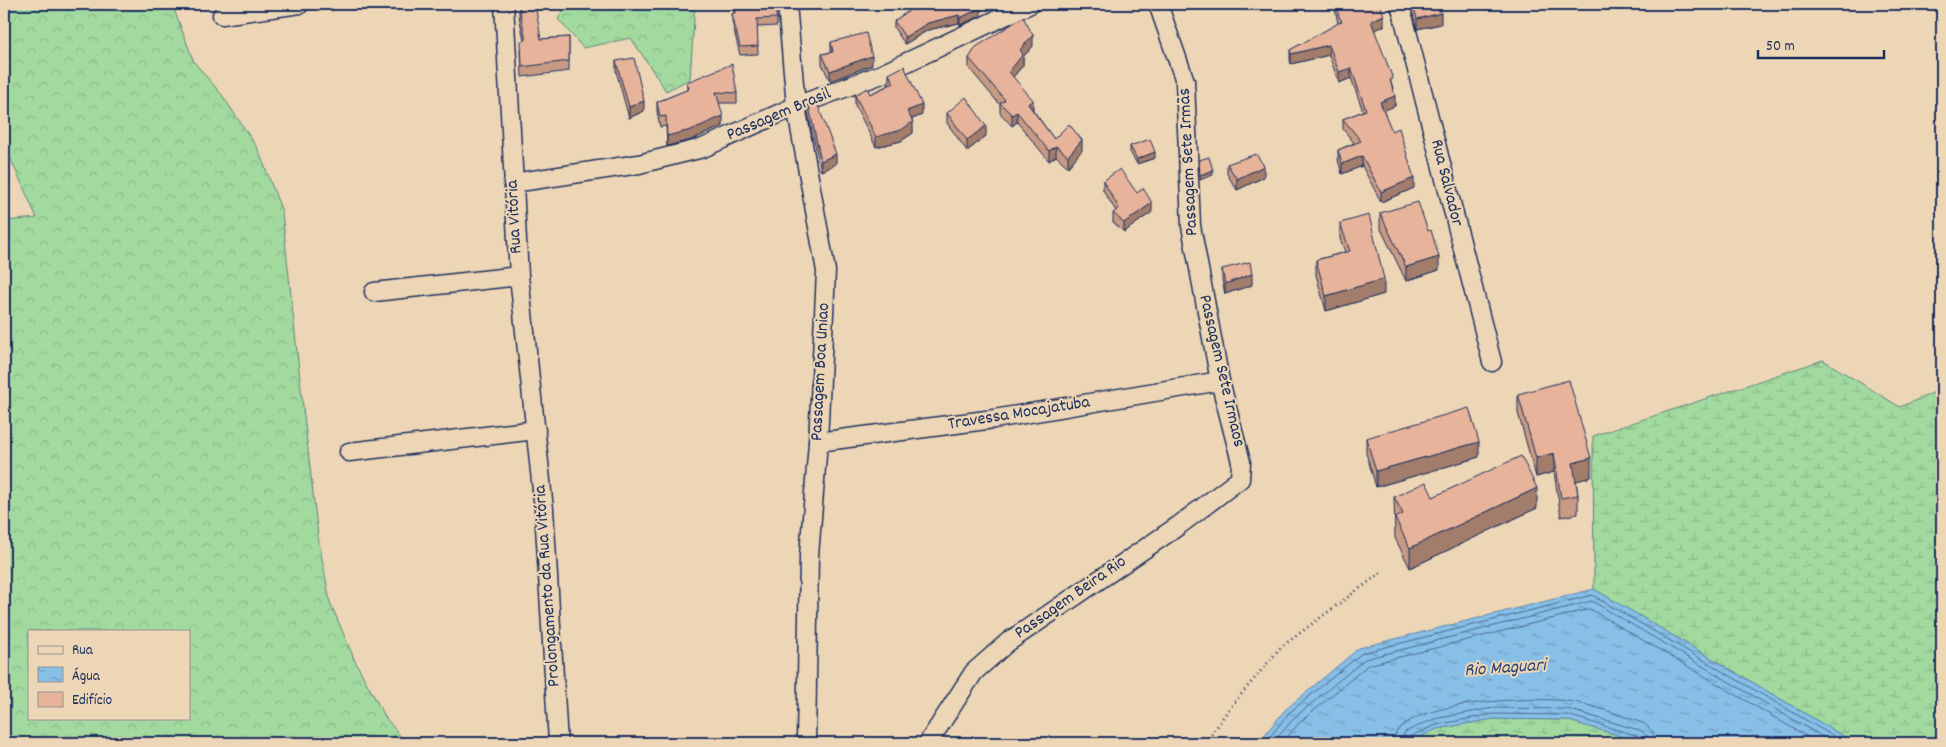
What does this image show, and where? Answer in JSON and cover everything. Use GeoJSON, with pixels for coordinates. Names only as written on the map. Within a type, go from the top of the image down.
{"type":"FeatureCollection","features":[{"type":"Feature","properties":{"kind":"street"},"geometry":{"type":"LineString","coordinates":[[222,14],[300,4]]}},
{"type":"Feature","properties":{"kind":"street","name":"Rua Vitória"},"geometry":{"type":"LineString","coordinates":[[504,4],[518,276],[536,430]]}},
{"type":"Feature","properties":{"kind":"street","name":"Passagem Boa Uniao"},"geometry":{"type":"LineString","coordinates":[[788,4],[796,106],[826,271],[818,442],[809,556],[806,743]]}},
{"type":"Feature","properties":{"kind":"street","name":"Passagem Brasil"},"geometry":{"type":"LineString","coordinates":[[514,183],[640,164],[703,148],[796,106],[882,74],[1030,4]]}},
{"type":"Feature","properties":{"kind":"street","name":"Passagem Sete Irmãs"},"geometry":{"type":"LineString","coordinates":[[1158,4],[1185,81],[1188,195],[1198,264]]}},
{"type":"Feature","properties":{"kind":"street","name":"Rua Salvador"},"geometry":{"type":"LineString","coordinates":[[1400,4],[1492,362]]}},
{"type":"Feature","properties":{"kind":"street","name":"Passagem Sete Irmaos"},"geometry":{"type":"LineString","coordinates":[[1198,264],[1220,381],[1241,462],[1240,479]]}},
{"type":"Feature","properties":{"kind":"street"},"geometry":{"type":"LineString","coordinates":[[374,292],[518,276]]}},
{"type":"Feature","properties":{"kind":"street","name":"Travessa Mocajatuba"},"geometry":{"type":"LineString","coordinates":[[818,442],[994,419],[1220,381]]}},
{"type":"Feature","properties":{"kind":"street"},"geometry":{"type":"LineString","coordinates":[[349,452],[536,430]]}},
{"type":"Feature","properties":{"kind":"street","name":"Prolongamento da Rua Vitória"},"geometry":{"type":"LineString","coordinates":[[536,430],[544,509],[558,743]]}},
{"type":"Feature","properties":{"kind":"street","name":"Passagem Beira Rio"},"geometry":{"type":"LineString","coordinates":[[928,743],[974,672],[1008,642],[1178,526],[1240,479]]}},
{"type":"Feature","properties":{"kind":"path"},"geometry":{"type":"LineString","coordinates":[[1206,743],[1228,710],[1281,647],[1383,571]]}},
{"type":"Feature","properties":{"kind":"green space"},"geometry":{"type":"Polygon","coordinates":[[[4,4],[172,4],[194,62],[222,95],[258,149],[282,212],[318,536],[330,602],[355,661],[385,717],[406,743],[4,743],[4,221],[37,218],[4,144],[4,4]]]}},
{"type":"Feature","properties":{"kind":"green space"},"geometry":{"type":"Polygon","coordinates":[[[567,4],[695,4],[690,79],[666,91],[631,38],[583,48],[558,19],[567,4]]]}},
{"type":"Feature","properties":{"kind":"green space"},"geometry":{"type":"Polygon","coordinates":[[[1823,360],[1900,407],[1942,389],[1942,743],[1855,743],[1594,589],[1593,436],[1823,360]]]}},
{"type":"Feature","properties":{"kind":"green space"},"geometry":{"type":"Polygon","coordinates":[[[1493,719],[1566,720],[1645,743],[1407,743],[1437,729],[1493,719]]]}},
{"type":"Feature","properties":{"kind":"water","name":"Rio Maguari"},"geometry":{"type":"Polygon","coordinates":[[[1594,589],[1855,743],[1645,743],[1566,720],[1493,719],[1437,729],[1407,743],[1258,743],[1285,710],[1359,648],[1594,589]]]}},
{"type":"Feature","properties":{"kind":"building"},"geometry":{"type":"Polygon","coordinates":[[[523,4],[535,4],[541,39],[569,37],[569,61],[522,67],[521,41],[526,40],[519,7],[523,7],[523,4]]]}},
{"type":"Feature","properties":{"kind":"building"},"geometry":{"type":"Polygon","coordinates":[[[734,4],[773,4],[777,18],[757,19],[758,46],[740,47],[732,14],[736,12],[734,4]]]}},
{"type":"Feature","properties":{"kind":"building"},"geometry":{"type":"Polygon","coordinates":[[[915,4],[979,4],[981,8],[960,18],[959,15],[928,23],[905,37],[894,21],[913,8],[911,7],[915,4]]]}},
{"type":"Feature","properties":{"kind":"building"},"geometry":{"type":"Polygon","coordinates":[[[1336,4],[1379,4],[1384,15],[1371,21],[1393,79],[1390,80],[1395,96],[1380,102],[1392,131],[1399,128],[1414,178],[1381,192],[1362,156],[1342,164],[1338,150],[1361,141],[1343,119],[1366,110],[1351,68],[1339,72],[1329,45],[1291,54],[1290,50],[1342,21],[1336,4]]]}},
{"type":"Feature","properties":{"kind":"building"},"geometry":{"type":"Polygon","coordinates":[[[1413,4],[1437,4],[1441,13],[1417,19],[1413,4]]]}},
{"type":"Feature","properties":{"kind":"building"},"geometry":{"type":"Polygon","coordinates":[[[1023,17],[1033,35],[1020,50],[1023,54],[1009,72],[1033,100],[1028,104],[1054,139],[1069,124],[1082,140],[1068,156],[1056,146],[1049,151],[1017,112],[1012,115],[1000,103],[1005,100],[969,58],[976,47],[1023,17]]]}},
{"type":"Feature","properties":{"kind":"building"},"geometry":{"type":"Polygon","coordinates":[[[866,33],[872,56],[830,71],[822,54],[833,52],[831,42],[866,33]]]}},
{"type":"Feature","properties":{"kind":"building"},"geometry":{"type":"Polygon","coordinates":[[[634,58],[644,101],[629,107],[616,61],[634,58]]]}},
{"type":"Feature","properties":{"kind":"building"},"geometry":{"type":"Polygon","coordinates":[[[4,60],[7,72],[4,73],[4,60]]]}},
{"type":"Feature","properties":{"kind":"building"},"geometry":{"type":"Polygon","coordinates":[[[732,64],[737,93],[716,92],[723,116],[691,130],[667,136],[666,116],[660,117],[657,102],[689,89],[687,82],[732,64]]]}},
{"type":"Feature","properties":{"kind":"building"},"geometry":{"type":"Polygon","coordinates":[[[904,66],[922,105],[907,111],[913,122],[901,130],[876,137],[855,95],[867,88],[870,94],[894,83],[889,74],[904,66]]]}},
{"type":"Feature","properties":{"kind":"building"},"geometry":{"type":"Polygon","coordinates":[[[966,97],[986,126],[967,140],[947,113],[966,97]]]}},
{"type":"Feature","properties":{"kind":"building"},"geometry":{"type":"Polygon","coordinates":[[[816,100],[836,154],[821,161],[808,102],[816,100]]]}},
{"type":"Feature","properties":{"kind":"building"},"geometry":{"type":"Polygon","coordinates":[[[1150,139],[1155,152],[1137,159],[1130,146],[1150,139]]]}},
{"type":"Feature","properties":{"kind":"building"},"geometry":{"type":"Polygon","coordinates":[[[1256,154],[1264,166],[1237,179],[1227,164],[1256,154]]]}},
{"type":"Feature","properties":{"kind":"building"},"geometry":{"type":"Polygon","coordinates":[[[1209,157],[1213,170],[1200,175],[1199,160],[1209,157]]]}},
{"type":"Feature","properties":{"kind":"building"},"geometry":{"type":"Polygon","coordinates":[[[1120,169],[1137,193],[1143,188],[1152,203],[1124,223],[1113,213],[1119,208],[1103,181],[1120,169]]]}},
{"type":"Feature","properties":{"kind":"building"},"geometry":{"type":"Polygon","coordinates":[[[1418,202],[1428,231],[1431,230],[1439,257],[1406,267],[1380,213],[1418,202]]]}},
{"type":"Feature","properties":{"kind":"building"},"geometry":{"type":"Polygon","coordinates":[[[1369,215],[1384,279],[1326,296],[1316,260],[1350,251],[1340,223],[1369,215]]]}},
{"type":"Feature","properties":{"kind":"building"},"geometry":{"type":"Polygon","coordinates":[[[1250,262],[1252,274],[1225,284],[1222,269],[1250,262]]]}},
{"type":"Feature","properties":{"kind":"building"},"geometry":{"type":"Polygon","coordinates":[[[1569,380],[1591,458],[1573,463],[1578,495],[1561,498],[1554,453],[1536,458],[1518,394],[1569,380]]]}},
{"type":"Feature","properties":{"kind":"building"},"geometry":{"type":"Polygon","coordinates":[[[1469,408],[1479,442],[1376,471],[1366,438],[1469,408]]]}},
{"type":"Feature","properties":{"kind":"building"},"geometry":{"type":"Polygon","coordinates":[[[1521,456],[1537,488],[1410,548],[1395,518],[1403,514],[1394,497],[1426,482],[1433,497],[1521,456]]]}}]}
